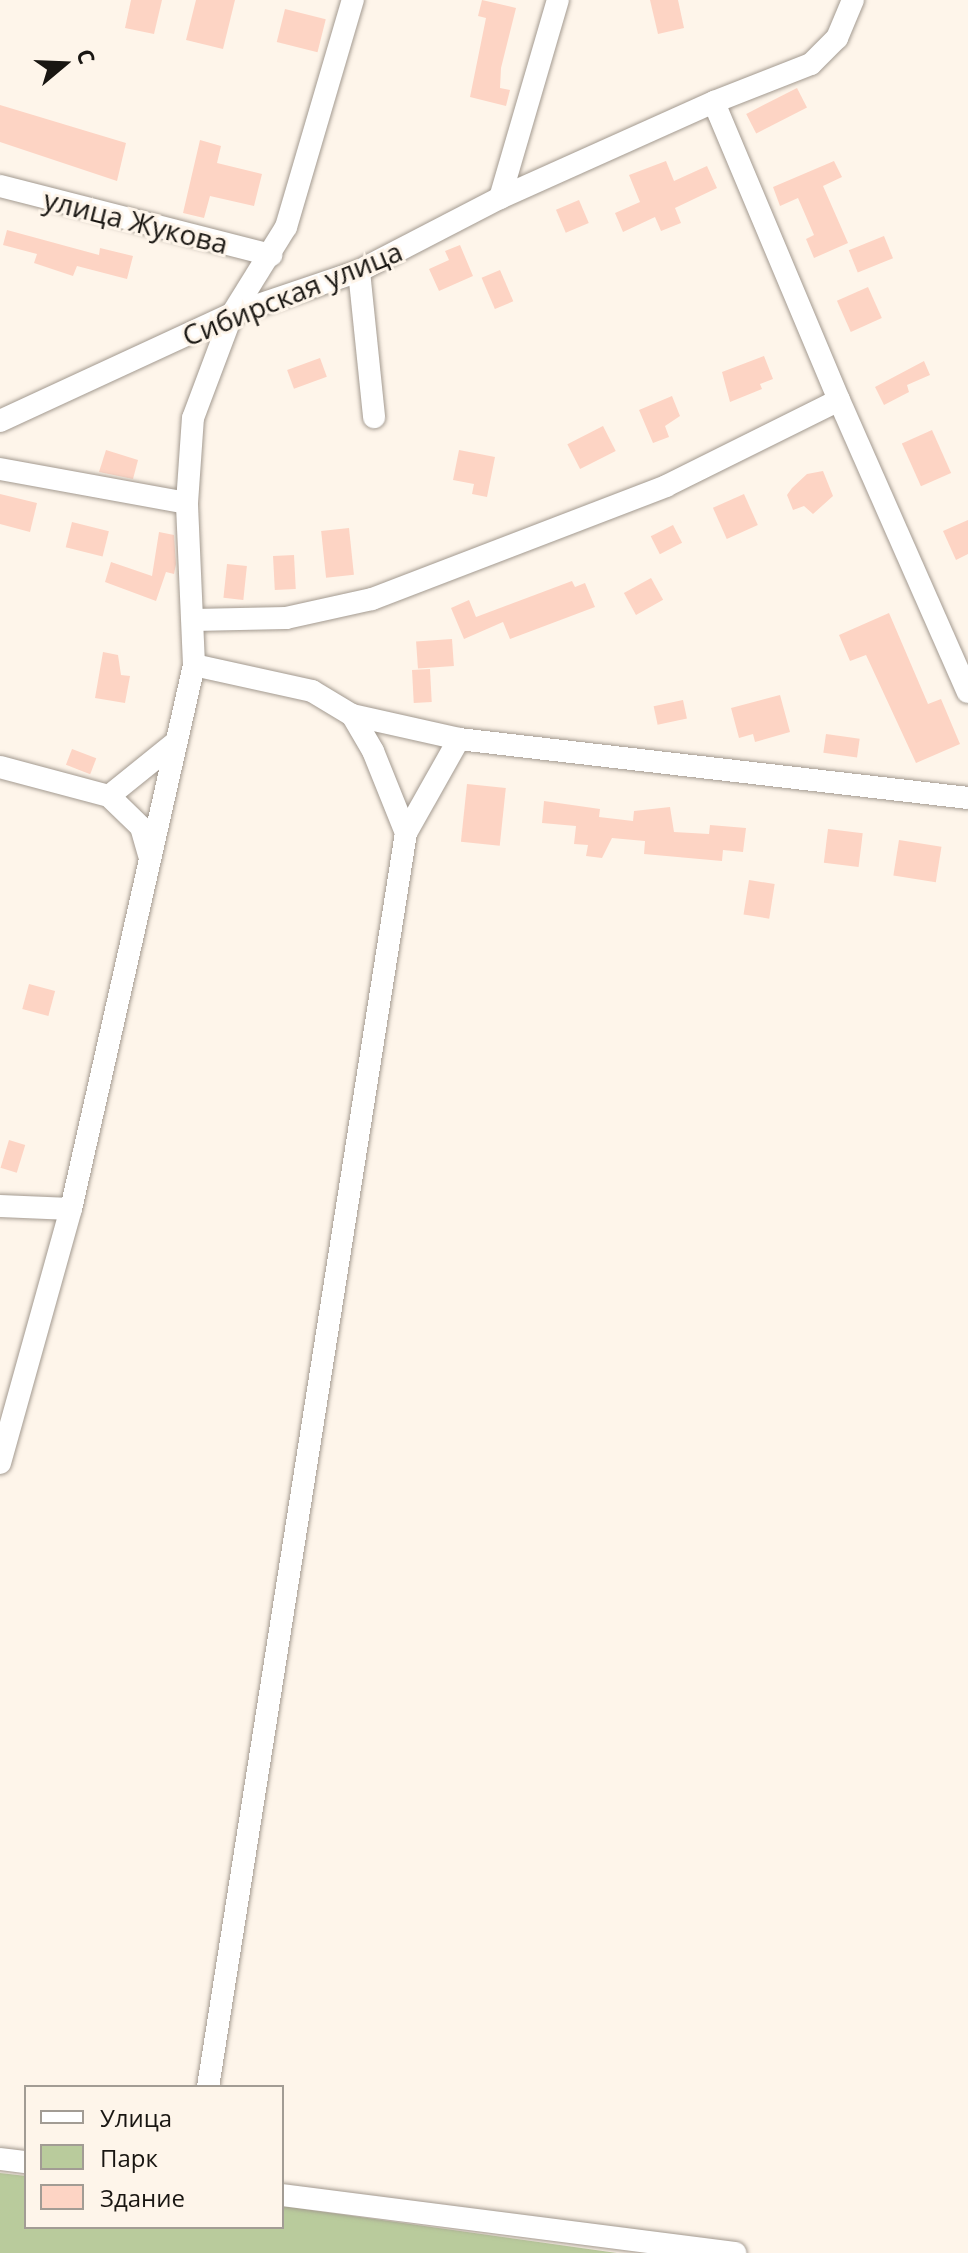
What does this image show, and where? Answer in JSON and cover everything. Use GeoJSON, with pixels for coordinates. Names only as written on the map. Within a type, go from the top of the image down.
{"type":"FeatureCollection","features":[{"type":"Feature","properties":{"kind":"street"},"geometry":{"type":"LineString","coordinates":[[0,1463],[71,1209],[194,665],[187,503],[193,418],[232,314],[286,227],[353,0]]}},
{"type":"Feature","properties":{"kind":"street"},"geometry":{"type":"LineString","coordinates":[[500,198],[558,0]]}},
{"type":"Feature","properties":{"kind":"street","name":"Сибирская улица"},"geometry":{"type":"LineString","coordinates":[[0,421],[232,314],[359,271],[500,198],[714,102],[811,64],[837,38],[853,0]]}},
{"type":"Feature","properties":{"kind":"street"},"geometry":{"type":"LineString","coordinates":[[714,102],[839,400],[968,692]]}},
{"type":"Feature","properties":{"kind":"street","name":"улица Жукова"},"geometry":{"type":"LineString","coordinates":[[0,186],[271,255]]}},
{"type":"Feature","properties":{"kind":"street"},"geometry":{"type":"LineString","coordinates":[[359,271],[374,417]]}},
{"type":"Feature","properties":{"kind":"street"},"geometry":{"type":"LineString","coordinates":[[194,620],[286,618],[386,594],[666,486],[839,400]]}},
{"type":"Feature","properties":{"kind":"street"},"geometry":{"type":"LineString","coordinates":[[0,469],[187,503]]}},
{"type":"Feature","properties":{"kind":"street"},"geometry":{"type":"LineString","coordinates":[[194,665],[312,691],[352,715],[459,739],[968,798]]}},
{"type":"Feature","properties":{"kind":"street"},"geometry":{"type":"LineString","coordinates":[[352,715],[373,751],[406,833]]}},
{"type":"Feature","properties":{"kind":"street"},"geometry":{"type":"LineString","coordinates":[[208,2085],[406,833],[459,739]]}},
{"type":"Feature","properties":{"kind":"street"},"geometry":{"type":"LineString","coordinates":[[109,796],[176,742]]}},
{"type":"Feature","properties":{"kind":"street"},"geometry":{"type":"LineString","coordinates":[[0,767],[109,796],[141,827],[150,859]]}},
{"type":"Feature","properties":{"kind":"street"},"geometry":{"type":"LineString","coordinates":[[0,1206],[71,1209]]}},
{"type":"Feature","properties":{"kind":"street"},"geometry":{"type":"LineString","coordinates":[[0,2159],[24,2162]]}},
{"type":"Feature","properties":{"kind":"street"},"geometry":{"type":"LineString","coordinates":[[284,2195],[735,2253]]}},
{"type":"Feature","properties":{"kind":"green space"},"geometry":{"type":"Polygon","coordinates":[[[0,2173],[24,2176],[24,2229],[284,2229],[284,2206],[617,2253],[0,2253],[0,2173]]]}},
{"type":"Feature","properties":{"kind":"building"},"geometry":{"type":"Polygon","coordinates":[[[131,0],[162,0],[154,34],[125,28],[131,0]]]}},
{"type":"Feature","properties":{"kind":"building"},"geometry":{"type":"Polygon","coordinates":[[[196,0],[235,0],[223,49],[186,40],[196,0]]]}},
{"type":"Feature","properties":{"kind":"building"},"geometry":{"type":"Polygon","coordinates":[[[482,0],[516,8],[501,68],[500,88],[510,90],[506,106],[470,97],[486,18],[478,16],[482,0]]]}},
{"type":"Feature","properties":{"kind":"building"},"geometry":{"type":"Polygon","coordinates":[[[650,0],[678,0],[684,28],[658,34],[650,0]]]}},
{"type":"Feature","properties":{"kind":"building"},"geometry":{"type":"Polygon","coordinates":[[[285,9],[326,19],[318,52],[277,42],[285,9]]]}},
{"type":"Feature","properties":{"kind":"building"},"geometry":{"type":"Polygon","coordinates":[[[797,88],[807,108],[756,133],[746,114],[797,88]]]}},
{"type":"Feature","properties":{"kind":"building"},"geometry":{"type":"Polygon","coordinates":[[[0,105],[126,143],[117,181],[0,142],[0,105]]]}},
{"type":"Feature","properties":{"kind":"building"},"geometry":{"type":"Polygon","coordinates":[[[200,140],[221,146],[217,163],[262,174],[254,206],[210,196],[204,218],[183,213],[200,140]]]}},
{"type":"Feature","properties":{"kind":"building"},"geometry":{"type":"Polygon","coordinates":[[[666,161],[674,181],[707,166],[717,188],[675,208],[681,223],[661,231],[655,217],[623,232],[615,213],[640,202],[629,175],[666,161]]]}},
{"type":"Feature","properties":{"kind":"building"},"geometry":{"type":"Polygon","coordinates":[[[834,161],[842,177],[823,186],[848,243],[814,258],[806,239],[814,235],[798,198],[780,206],[773,187],[834,161]]]}},
{"type":"Feature","properties":{"kind":"building"},"geometry":{"type":"Polygon","coordinates":[[[579,200],[589,223],[566,233],[556,210],[579,200]]]}},
{"type":"Feature","properties":{"kind":"building"},"geometry":{"type":"Polygon","coordinates":[[[7,230],[99,255],[100,248],[133,256],[127,279],[77,266],[73,276],[34,263],[37,254],[3,245],[7,230]]]}},
{"type":"Feature","properties":{"kind":"building"},"geometry":{"type":"Polygon","coordinates":[[[884,236],[893,258],[858,272],[849,250],[884,236]]]}},
{"type":"Feature","properties":{"kind":"building"},"geometry":{"type":"Polygon","coordinates":[[[460,245],[473,276],[439,291],[429,269],[449,260],[445,251],[460,245]]]}},
{"type":"Feature","properties":{"kind":"building"},"geometry":{"type":"Polygon","coordinates":[[[500,270],[513,301],[495,309],[482,278],[500,270]]]}},
{"type":"Feature","properties":{"kind":"building"},"geometry":{"type":"Polygon","coordinates":[[[868,287],[882,318],[851,332],[837,301],[868,287]]]}},
{"type":"Feature","properties":{"kind":"building"},"geometry":{"type":"Polygon","coordinates":[[[764,356],[773,379],[760,384],[762,389],[730,402],[722,372],[764,356]]]}},
{"type":"Feature","properties":{"kind":"building"},"geometry":{"type":"Polygon","coordinates":[[[320,358],[327,377],[294,389],[287,370],[320,358]]]}},
{"type":"Feature","properties":{"kind":"building"},"geometry":{"type":"Polygon","coordinates":[[[924,361],[930,375],[907,385],[909,392],[884,405],[875,387],[924,361]]]}},
{"type":"Feature","properties":{"kind":"building"},"geometry":{"type":"Polygon","coordinates":[[[672,396],[680,416],[665,426],[669,437],[653,443],[639,410],[672,396]]]}},
{"type":"Feature","properties":{"kind":"building"},"geometry":{"type":"Polygon","coordinates":[[[603,426],[616,451],[580,469],[567,444],[603,426]]]}},
{"type":"Feature","properties":{"kind":"building"},"geometry":{"type":"Polygon","coordinates":[[[932,430],[951,473],[921,486],[902,443],[932,430]]]}},
{"type":"Feature","properties":{"kind":"building"},"geometry":{"type":"Polygon","coordinates":[[[106,450],[138,460],[133,479],[99,472],[106,450]]]}},
{"type":"Feature","properties":{"kind":"building"},"geometry":{"type":"Polygon","coordinates":[[[459,450],[495,457],[487,497],[472,494],[474,484],[453,480],[459,450]]]}},
{"type":"Feature","properties":{"kind":"building"},"geometry":{"type":"Polygon","coordinates":[[[823,471],[833,496],[813,514],[804,506],[793,510],[787,495],[792,488],[807,474],[823,471]]]}},
{"type":"Feature","properties":{"kind":"building"},"geometry":{"type":"Polygon","coordinates":[[[0,494],[37,503],[30,532],[0,524],[0,494]]]}},
{"type":"Feature","properties":{"kind":"building"},"geometry":{"type":"Polygon","coordinates":[[[744,494],[758,525],[727,539],[713,508],[744,494]]]}},
{"type":"Feature","properties":{"kind":"building"},"geometry":{"type":"Polygon","coordinates":[[[968,520],[968,554],[956,560],[943,531],[968,520]]]}},
{"type":"Feature","properties":{"kind":"building"},"geometry":{"type":"Polygon","coordinates":[[[72,522],[109,531],[103,556],[66,547],[72,522]]]}},
{"type":"Feature","properties":{"kind":"building"},"geometry":{"type":"Polygon","coordinates":[[[673,525],[682,543],[660,554],[651,536],[673,525]]]}},
{"type":"Feature","properties":{"kind":"building"},"geometry":{"type":"Polygon","coordinates":[[[349,528],[354,575],[326,578],[321,531],[349,528]]]}},
{"type":"Feature","properties":{"kind":"building"},"geometry":{"type":"Polygon","coordinates":[[[159,532],[174,535],[176,564],[174,574],[166,572],[156,601],[105,582],[111,562],[152,576],[159,532]]]}},
{"type":"Feature","properties":{"kind":"building"},"geometry":{"type":"Polygon","coordinates":[[[294,555],[296,589],[275,590],[273,556],[294,555]]]}},
{"type":"Feature","properties":{"kind":"building"},"geometry":{"type":"Polygon","coordinates":[[[227,564],[247,566],[243,600],[223,598],[227,564]]]}},
{"type":"Feature","properties":{"kind":"building"},"geometry":{"type":"Polygon","coordinates":[[[651,578],[663,600],[636,615],[624,593],[651,578]]]}},
{"type":"Feature","properties":{"kind":"building"},"geometry":{"type":"Polygon","coordinates":[[[572,581],[575,587],[585,583],[595,607],[510,639],[503,622],[464,639],[451,608],[469,600],[476,617],[572,581]]]}},
{"type":"Feature","properties":{"kind":"building"},"geometry":{"type":"Polygon","coordinates":[[[889,613],[928,704],[941,699],[960,744],[916,763],[866,655],[850,661],[839,635],[889,613]]]}},
{"type":"Feature","properties":{"kind":"building"},"geometry":{"type":"Polygon","coordinates":[[[452,639],[454,666],[418,668],[416,642],[452,639]]]}},
{"type":"Feature","properties":{"kind":"building"},"geometry":{"type":"Polygon","coordinates":[[[103,652],[118,655],[121,675],[130,676],[125,703],[95,698],[103,652]]]}},
{"type":"Feature","properties":{"kind":"building"},"geometry":{"type":"Polygon","coordinates":[[[430,669],[432,702],[414,703],[412,670],[430,669]]]}},
{"type":"Feature","properties":{"kind":"building"},"geometry":{"type":"Polygon","coordinates":[[[780,695],[790,732],[755,742],[753,734],[739,738],[731,708],[780,695]]]}},
{"type":"Feature","properties":{"kind":"building"},"geometry":{"type":"Polygon","coordinates":[[[683,700],[687,719],[658,725],[654,706],[683,700]]]}},
{"type":"Feature","properties":{"kind":"building"},"geometry":{"type":"Polygon","coordinates":[[[826,734],[860,739],[857,758],[823,753],[826,734]]]}},
{"type":"Feature","properties":{"kind":"building"},"geometry":{"type":"Polygon","coordinates":[[[72,749],[96,758],[90,774],[66,765],[72,749]]]}},
{"type":"Feature","properties":{"kind":"building"},"geometry":{"type":"Polygon","coordinates":[[[467,784],[506,788],[500,846],[461,842],[467,784]]]}},
{"type":"Feature","properties":{"kind":"building"},"geometry":{"type":"Polygon","coordinates":[[[544,801],[600,809],[599,817],[633,821],[634,811],[670,807],[674,832],[709,834],[710,825],[746,828],[743,852],[723,850],[722,861],[644,854],[645,841],[612,838],[602,858],[586,856],[588,845],[574,844],[576,826],[542,823],[544,801]]]}},
{"type":"Feature","properties":{"kind":"building"},"geometry":{"type":"Polygon","coordinates":[[[828,829],[863,833],[859,867],[824,863],[828,829]]]}},
{"type":"Feature","properties":{"kind":"building"},"geometry":{"type":"Polygon","coordinates":[[[899,840],[941,847],[936,882],[893,876],[899,840]]]}},
{"type":"Feature","properties":{"kind":"building"},"geometry":{"type":"Polygon","coordinates":[[[749,880],[775,884],[769,919],[744,915],[749,880]]]}},
{"type":"Feature","properties":{"kind":"building"},"geometry":{"type":"Polygon","coordinates":[[[29,984],[55,991],[48,1016],[22,1009],[29,984]]]}},
{"type":"Feature","properties":{"kind":"building"},"geometry":{"type":"Polygon","coordinates":[[[9,1140],[25,1145],[17,1173],[1,1168],[9,1140]]]}}]}
